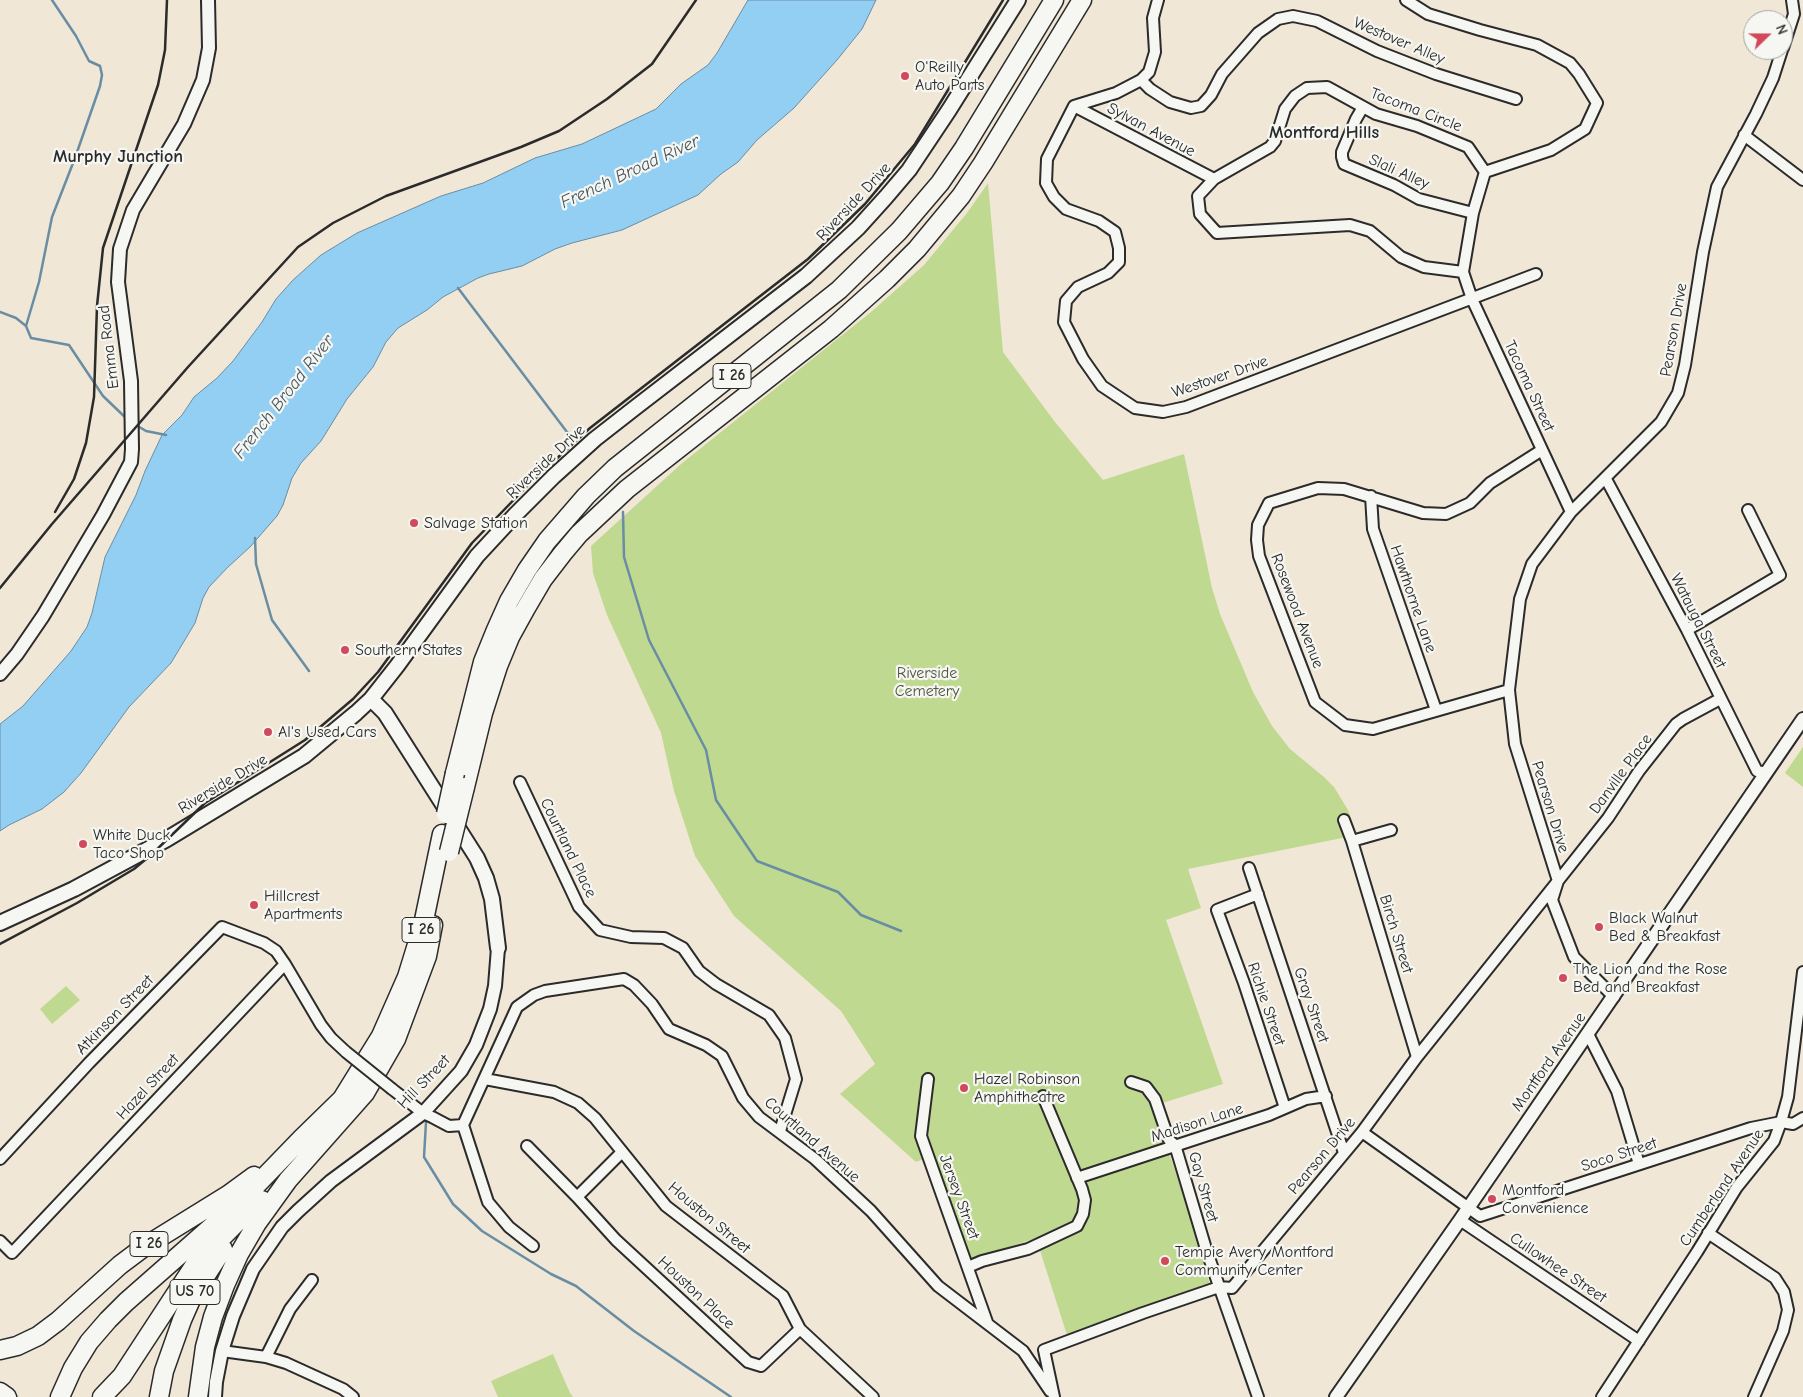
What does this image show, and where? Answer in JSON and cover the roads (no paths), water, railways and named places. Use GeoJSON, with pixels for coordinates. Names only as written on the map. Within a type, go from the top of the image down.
{"type":"FeatureCollection","features":[{"type":"Feature","properties":{"kind":"highway","name":"I 26"},"geometry":{"type":"LineString","coordinates":[[102,1397],[122,1376],[194,1266],[252,1207],[288,1180],[365,1093],[396,1039],[427,956],[449,852],[480,671],[509,601],[527,570],[547,541],[586,496],[616,468],[833,295],[893,237],[940,183],[964,148],[1054,0]]}},
{"type":"Feature","properties":{"kind":"highway","name":"I 26"},"geometry":{"type":"LineString","coordinates":[[0,1350],[17,1346],[38,1336],[58,1321],[120,1265],[144,1247],[228,1195],[262,1169],[290,1143],[301,1139],[342,1099],[381,1036],[407,977],[423,925],[442,834],[460,780],[510,636],[539,586],[563,553],[586,527],[627,489],[831,329],[887,279],[917,249],[961,196],[983,163],[1082,0]]}},
{"type":"Feature","properties":{"kind":"highway","name":"US 70"},"geometry":{"type":"LineString","coordinates":[[61,1393],[73,1368],[89,1342],[108,1320],[242,1200],[301,1139]]}},
{"type":"Feature","properties":{"kind":"highway"},"geometry":{"type":"LineString","coordinates":[[198,1397],[205,1347],[213,1317],[225,1285],[239,1254],[257,1224],[288,1180]]}},
{"type":"Feature","properties":{"kind":"highway","name":"US 70"},"geometry":{"type":"LineString","coordinates":[[159,1397],[164,1371],[193,1295],[220,1252],[255,1211],[261,1201]]}},
{"type":"Feature","properties":{"kind":"highway"},"geometry":{"type":"LineString","coordinates":[[0,1392],[7,1397]]}},
{"type":"Feature","properties":{"kind":"main road","name":"Riverside Drive"},"geometry":{"type":"LineString","coordinates":[[0,923],[74,889],[167,839],[304,756],[339,729],[371,699],[477,556],[554,476],[595,439],[806,276],[858,228],[909,170],[1018,0]]}},
{"type":"Feature","properties":{"kind":"main road","name":"Hill Street"},"geometry":{"type":"LineString","coordinates":[[371,699],[385,713],[477,858],[486,878],[492,899],[498,948]]}},
{"type":"Feature","properties":{"kind":"street","name":"Emma Road"},"geometry":{"type":"LineString","coordinates":[[0,674],[17,654],[43,616],[104,515],[131,462],[131,381],[118,282],[120,249],[133,210],[184,124],[203,80],[209,48],[208,0]]}},
{"type":"Feature","properties":{"kind":"street"},"geometry":{"type":"LineString","coordinates":[[1074,106],[1116,93],[1141,80],[1149,72],[1155,52],[1154,18],[1158,0]]}},
{"type":"Feature","properties":{"kind":"street"},"geometry":{"type":"LineString","coordinates":[[1406,0],[1428,14],[1537,45],[1570,63],[1597,103],[1585,129],[1550,150],[1485,172],[1473,213],[1463,272]]}},
{"type":"Feature","properties":{"kind":"street","name":"Pearson Drive"},"geometry":{"type":"LineString","coordinates":[[1792,0],[1799,14],[1793,27]]}},
{"type":"Feature","properties":{"kind":"street","name":"Westover Alley"},"geometry":{"type":"LineString","coordinates":[[1141,80],[1150,89],[1170,102],[1191,108],[1201,106],[1211,95],[1222,74],[1258,33],[1278,19],[1294,16],[1317,21],[1378,51],[1436,74],[1516,100]]}},
{"type":"Feature","properties":{"kind":"street","name":"Pearson Drive"},"geometry":{"type":"LineString","coordinates":[[1054,1397],[1044,1350],[1219,1287],[1232,1288],[1362,1132],[1417,1057],[1558,881],[1515,744],[1509,690],[1520,599],[1532,564],[1571,512],[1662,422],[1678,393],[1685,365],[1717,187],[1756,114],[1779,60]]}},
{"type":"Feature","properties":{"kind":"street","name":"Tacoma Circle"},"geometry":{"type":"LineString","coordinates":[[1463,272],[1424,267],[1401,257],[1370,230],[1350,225],[1217,233],[1200,214],[1198,196],[1214,179],[1270,147],[1275,141],[1285,109],[1295,96],[1307,88],[1327,87],[1376,114],[1417,126],[1468,147],[1485,172]]}},
{"type":"Feature","properties":{"kind":"street","name":"Sylvan Avenue"},"geometry":{"type":"LineString","coordinates":[[1074,106],[1214,179]]}},
{"type":"Feature","properties":{"kind":"street","name":"Westover Drive"},"geometry":{"type":"LineString","coordinates":[[1074,106],[1047,158],[1046,183],[1054,197],[1066,209],[1099,221],[1115,232],[1119,248],[1119,262],[1108,273],[1078,287],[1066,300],[1064,322],[1083,359],[1102,386],[1135,408],[1163,412],[1186,407],[1472,299]]}},
{"type":"Feature","properties":{"kind":"street","name":"Slali Alley"},"geometry":{"type":"LineString","coordinates":[[1363,107],[1342,152],[1344,164],[1394,186],[1419,200],[1473,213]]}},
{"type":"Feature","properties":{"kind":"street"},"geometry":{"type":"LineString","coordinates":[[1744,135],[1803,180]]}},
{"type":"Feature","properties":{"kind":"street","name":"Tacoma Street"},"geometry":{"type":"LineString","coordinates":[[1463,272],[1472,299],[1571,512]]}},
{"type":"Feature","properties":{"kind":"street"},"geometry":{"type":"LineString","coordinates":[[1472,299],[1536,274]]}},
{"type":"Feature","properties":{"kind":"street","name":"Rosewood Avenue"},"geometry":{"type":"LineString","coordinates":[[1509,690],[1373,729],[1344,725],[1315,702],[1259,556],[1258,525],[1269,503],[1318,488],[1344,489],[1423,513],[1446,514],[1470,503],[1490,484],[1542,450]]}},
{"type":"Feature","properties":{"kind":"street","name":"Watauga Street"},"geometry":{"type":"LineString","coordinates":[[1606,479],[1686,630],[1757,771],[1766,773]]}},
{"type":"Feature","properties":{"kind":"street","name":"Hawthorne Lane"},"geometry":{"type":"LineString","coordinates":[[1371,496],[1373,529],[1436,710]]}},
{"type":"Feature","properties":{"kind":"street"},"geometry":{"type":"LineString","coordinates":[[1686,630],[1780,575],[1748,510]]}},
{"type":"Feature","properties":{"kind":"street","name":"Danville Place"},"geometry":{"type":"LineString","coordinates":[[1558,881],[1608,818],[1639,771],[1676,724],[1683,718],[1720,699]]}},
{"type":"Feature","properties":{"kind":"street","name":"Montford Avenue"},"geometry":{"type":"LineString","coordinates":[[1336,1397],[1469,1208],[1803,719]]}},
{"type":"Feature","properties":{"kind":"street","name":"Courtland Place"},"geometry":{"type":"LineString","coordinates":[[520,782],[579,907],[600,930],[631,937],[664,938],[683,948],[699,971],[716,984],[769,1015],[785,1038],[796,1079],[780,1131]]}},
{"type":"Feature","properties":{"kind":"street","name":"Birch Street"},"geometry":{"type":"LineString","coordinates":[[1344,820],[1417,1057]]}},
{"type":"Feature","properties":{"kind":"street"},"geometry":{"type":"LineString","coordinates":[[1352,841],[1390,830]]}},
{"type":"Feature","properties":{"kind":"street","name":"Gray Street"},"geometry":{"type":"LineString","coordinates":[[1249,868],[1344,1153]]}},
{"type":"Feature","properties":{"kind":"street"},"geometry":{"type":"LineString","coordinates":[[1558,881],[1552,900],[1574,957],[1614,997]]}},
{"type":"Feature","properties":{"kind":"street","name":"Richie Street"},"geometry":{"type":"LineString","coordinates":[[1258,894],[1217,910],[1244,983],[1285,1108]]}},
{"type":"Feature","properties":{"kind":"street","name":"Atkinson Street"},"geometry":{"type":"LineString","coordinates":[[0,1159],[89,1063],[222,927],[264,943],[276,951],[285,964]]}},
{"type":"Feature","properties":{"kind":"street","name":"Hill Street"},"geometry":{"type":"LineString","coordinates":[[216,1397],[216,1382],[222,1351],[233,1316],[253,1270],[282,1227],[331,1181],[422,1113],[461,1071],[476,1045],[490,1010],[495,986],[498,948]]}},
{"type":"Feature","properties":{"kind":"street"},"geometry":{"type":"LineString","coordinates":[[285,964],[321,1025],[346,1052],[422,1113],[449,1126],[463,1125],[488,1202],[509,1227],[533,1246]]}},
{"type":"Feature","properties":{"kind":"street","name":"Hazel Street"},"geometry":{"type":"LineString","coordinates":[[0,1241],[12,1253],[285,964]]}},
{"type":"Feature","properties":{"kind":"street","name":"Cumberland Avenue"},"geometry":{"type":"LineString","coordinates":[[1602,1397],[1698,1252],[1737,1187],[1774,1141],[1788,1097],[1803,972]]}},
{"type":"Feature","properties":{"kind":"street","name":"Courtland Avenue"},"geometry":{"type":"LineString","coordinates":[[463,1125],[517,1008],[534,995],[545,990],[624,979],[634,985],[652,1004],[669,1029],[706,1045],[722,1056],[743,1098],[759,1117],[815,1159],[871,1211],[938,1286],[1023,1351],[1054,1397]]}},
{"type":"Feature","properties":{"kind":"street"},"geometry":{"type":"LineString","coordinates":[[1588,1034],[1617,1091],[1639,1164]]}},
{"type":"Feature","properties":{"kind":"street","name":"Houston Street"},"geometry":{"type":"LineString","coordinates":[[485,1079],[559,1093],[578,1103],[596,1118],[666,1206],[783,1296],[800,1329],[874,1397]]}},
{"type":"Feature","properties":{"kind":"street","name":"Jersey Street"},"geometry":{"type":"LineString","coordinates":[[928,1079],[921,1136],[987,1322]]}},
{"type":"Feature","properties":{"kind":"street","name":"Gay Street"},"geometry":{"type":"LineString","coordinates":[[1131,1082],[1146,1087],[1155,1099],[1169,1140],[1175,1145],[1206,1249],[1258,1397]]}},
{"type":"Feature","properties":{"kind":"street"},"geometry":{"type":"LineString","coordinates":[[968,1267],[982,1261],[1028,1249],[1077,1226],[1083,1214],[1085,1200],[1043,1096]]}},
{"type":"Feature","properties":{"kind":"street","name":"Madison Lane"},"geometry":{"type":"LineString","coordinates":[[1077,1178],[1269,1115],[1306,1100],[1326,1096]]}},
{"type":"Feature","properties":{"kind":"street","name":"Soco Street"},"geometry":{"type":"LineString","coordinates":[[1469,1208],[1480,1216],[1751,1128],[1781,1122],[1792,1124],[1803,1118]]}},
{"type":"Feature","properties":{"kind":"street"},"geometry":{"type":"LineString","coordinates":[[1362,1132],[1469,1208]]}},
{"type":"Feature","properties":{"kind":"street","name":"Houston Place"},"geometry":{"type":"LineString","coordinates":[[527,1146],[616,1240],[748,1362],[761,1366],[800,1329]]}},
{"type":"Feature","properties":{"kind":"street"},"geometry":{"type":"LineString","coordinates":[[577,1197],[622,1152]]}},
{"type":"Feature","properties":{"kind":"street","name":"Cullowhee Street"},"geometry":{"type":"LineString","coordinates":[[1460,1220],[1639,1341]]}},
{"type":"Feature","properties":{"kind":"street"},"geometry":{"type":"LineString","coordinates":[[1708,1233],[1775,1278],[1784,1292],[1788,1310],[1783,1331],[1754,1397]]}},
{"type":"Feature","properties":{"kind":"street"},"geometry":{"type":"LineString","coordinates":[[266,1357],[290,1309],[312,1280]]}},
{"type":"Feature","properties":{"kind":"street"},"geometry":{"type":"LineString","coordinates":[[222,1351],[266,1357],[286,1363],[343,1389],[353,1397]]}},
{"type":"Feature","properties":{"kind":"water","name":"French Broad River"},"geometry":{"type":"Polygon","coordinates":[[[748,0],[876,0],[862,29],[794,108],[757,140],[738,162],[721,174],[698,195],[622,230],[572,243],[555,249],[522,266],[478,278],[443,297],[427,310],[398,328],[386,342],[373,367],[347,399],[321,441],[301,463],[292,478],[283,505],[277,516],[250,547],[209,587],[203,598],[195,623],[171,663],[129,707],[81,773],[64,792],[42,809],[0,831],[0,724],[23,706],[71,651],[87,627],[105,557],[136,495],[162,435],[182,415],[194,397],[217,378],[233,361],[262,322],[276,299],[293,280],[321,255],[357,233],[441,196],[483,183],[535,158],[582,144],[656,109],[681,84],[708,65],[748,0]]]}},
{"type":"Feature","properties":{"kind":"waterway"},"geometry":{"type":"LineString","coordinates":[[26,326],[39,282],[52,217],[75,158],[100,86],[102,75],[100,66],[89,61],[76,36],[52,0]]}},
{"type":"Feature","properties":{"kind":"waterway"},"geometry":{"type":"LineString","coordinates":[[458,288],[570,436]]}},
{"type":"Feature","properties":{"kind":"waterway"},"geometry":{"type":"LineString","coordinates":[[0,312],[16,318],[26,326],[31,338],[69,345],[103,396],[127,419]]}},
{"type":"Feature","properties":{"kind":"waterway"},"geometry":{"type":"LineString","coordinates":[[136,425],[146,431],[166,435]]}},
{"type":"Feature","properties":{"kind":"waterway"},"geometry":{"type":"LineString","coordinates":[[623,512],[624,557],[649,640],[706,750],[716,800],[757,861],[838,892],[861,915],[901,931]]}},
{"type":"Feature","properties":{"kind":"waterway"},"geometry":{"type":"LineString","coordinates":[[255,538],[256,564],[272,620],[309,671]]}},
{"type":"Feature","properties":{"kind":"waterway"},"geometry":{"type":"LineString","coordinates":[[426,1122],[424,1157],[453,1204],[482,1231],[551,1274],[576,1286],[634,1331],[731,1397]]}},
{"type":"Feature","properties":{"kind":"railway"},"geometry":{"type":"LineString","coordinates":[[55,512],[74,479],[86,443],[94,397],[97,306],[103,248],[158,85],[165,50],[167,0]]}},
{"type":"Feature","properties":{"kind":"railway"},"geometry":{"type":"LineString","coordinates":[[0,588],[52,524],[188,367],[298,247],[333,223],[386,196],[521,147],[559,131],[607,99],[652,64],[696,0]]}},
{"type":"Feature","properties":{"kind":"railway"},"geometry":{"type":"LineString","coordinates":[[0,944],[77,903],[134,869],[205,803],[305,740],[353,699],[378,672],[472,543],[529,484],[590,428],[808,259],[865,204],[915,144],[1003,0]]}},
{"type":"Feature","properties":{"kind":"place","name":"O'Reilly Auto Parts"},"geometry":{"type":"Point","coordinates":[905,76]}},
{"type":"Feature","properties":{"kind":"place","name":"Salvage Station"},"geometry":{"type":"Point","coordinates":[414,523]}},
{"type":"Feature","properties":{"kind":"place","name":"Southern States"},"geometry":{"type":"Point","coordinates":[345,650]}},
{"type":"Feature","properties":{"kind":"place","name":"Al's Used Cars"},"geometry":{"type":"Point","coordinates":[268,732]}},
{"type":"Feature","properties":{"kind":"place","name":"White Duck Taco Shop"},"geometry":{"type":"Point","coordinates":[83,844]}},
{"type":"Feature","properties":{"kind":"place","name":"Hillcrest Apartments"},"geometry":{"type":"Point","coordinates":[254,905]}},
{"type":"Feature","properties":{"kind":"place","name":"Black Walnut Bed & Breakfast"},"geometry":{"type":"Point","coordinates":[1599,927]}},
{"type":"Feature","properties":{"kind":"place","name":"The Lion and the Rose Bed and Breakfast"},"geometry":{"type":"Point","coordinates":[1563,978]}},
{"type":"Feature","properties":{"kind":"place","name":"Hazel Robinson Amphitheatre"},"geometry":{"type":"Point","coordinates":[964,1088]}},
{"type":"Feature","properties":{"kind":"place","name":"Montford Convenience"},"geometry":{"type":"Point","coordinates":[1492,1199]}},
{"type":"Feature","properties":{"kind":"place","name":"Tempie Avery Montford Community Center"},"geometry":{"type":"Point","coordinates":[1165,1261]}},
{"type":"Feature","properties":{"kind":"district","name":"Montford Hills"},"geometry":{"type":"Point","coordinates":[1324,133]}},
{"type":"Feature","properties":{"kind":"district","name":"Murphy Junction"},"geometry":{"type":"Point","coordinates":[118,157]}},
{"type":"Feature","properties":{"kind":"park label","name":"Riverside Cemetery"},"geometry":{"type":"Point","coordinates":[927,682]}}]}
